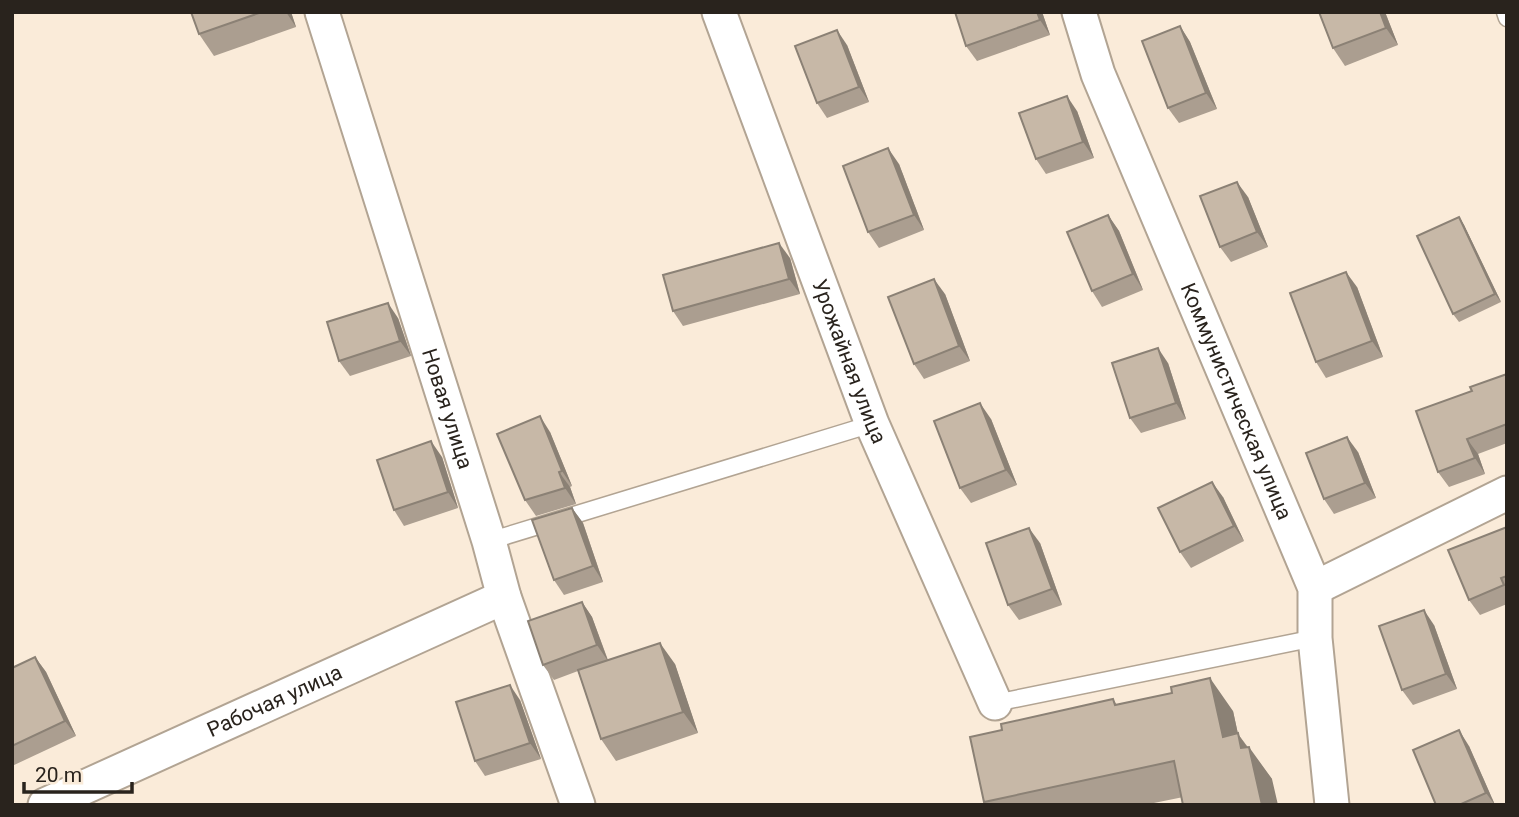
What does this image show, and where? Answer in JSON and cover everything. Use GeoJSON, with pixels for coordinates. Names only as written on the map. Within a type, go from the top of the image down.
{"type":"FeatureCollection","features":[{"type":"Feature","properties":{"kind":"street","name":"Новая улица"},"geometry":{"type":"LineString","coordinates":[[322,12],[489,541],[504,597],[578,805]]}},
{"type":"Feature","properties":{"kind":"street","name":"Урожайная улица"},"geometry":{"type":"LineString","coordinates":[[719,12],[872,424],[995,703]]}},
{"type":"Feature","properties":{"kind":"street","name":"Коммунистическая улица"},"geometry":{"type":"LineString","coordinates":[[1079,12],[1098,74],[1315,588],[1315,638],[1332,805]]}},
{"type":"Feature","properties":{"kind":"street"},"geometry":{"type":"LineString","coordinates":[[1315,588],[1507,493]]}},
{"type":"Feature","properties":{"kind":"street","name":"Рабочая улица"},"geometry":{"type":"LineString","coordinates":[[45,805],[504,597]]}},
{"type":"Feature","properties":{"kind":"lane"},"geometry":{"type":"LineString","coordinates":[[1505,12],[1507,18]]}},
{"type":"Feature","properties":{"kind":"lane"},"geometry":{"type":"LineString","coordinates":[[489,541],[872,424]]}},
{"type":"Feature","properties":{"kind":"lane"},"geometry":{"type":"LineString","coordinates":[[995,703],[1315,638]]}},
{"type":"Feature","properties":{"kind":"building"},"geometry":{"type":"Polygon","coordinates":[[[191,12],[262,12],[199,34],[191,12]]]}},
{"type":"Feature","properties":{"kind":"building"},"geometry":{"type":"Polygon","coordinates":[[[955,12],[1037,12],[1040,20],[966,46],[955,12]]]}},
{"type":"Feature","properties":{"kind":"building"},"geometry":{"type":"Polygon","coordinates":[[[1319,12],[1380,12],[1386,28],[1333,48],[1319,12]]]}},
{"type":"Feature","properties":{"kind":"building"},"geometry":{"type":"Polygon","coordinates":[[[1180,26],[1206,93],[1168,108],[1142,41],[1180,26]]]}},
{"type":"Feature","properties":{"kind":"building"},"geometry":{"type":"Polygon","coordinates":[[[837,30],[859,87],[817,103],[795,46],[837,30]]]}},
{"type":"Feature","properties":{"kind":"building"},"geometry":{"type":"Polygon","coordinates":[[[1067,96],[1083,142],[1036,159],[1019,113],[1067,96]]]}},
{"type":"Feature","properties":{"kind":"building"},"geometry":{"type":"Polygon","coordinates":[[[888,148],[914,215],[868,232],[843,166],[888,148]]]}},
{"type":"Feature","properties":{"kind":"building"},"geometry":{"type":"Polygon","coordinates":[[[1237,182],[1257,232],[1220,247],[1200,196],[1237,182]]]}},
{"type":"Feature","properties":{"kind":"building"},"geometry":{"type":"Polygon","coordinates":[[[1108,215],[1133,274],[1092,291],[1067,232],[1108,215]]]}},
{"type":"Feature","properties":{"kind":"building"},"geometry":{"type":"Polygon","coordinates":[[[1459,217],[1495,294],[1453,314],[1417,236],[1459,217]]]}},
{"type":"Feature","properties":{"kind":"building"},"geometry":{"type":"Polygon","coordinates":[[[779,243],[789,279],[673,311],[663,275],[779,243]]]}},
{"type":"Feature","properties":{"kind":"building"},"geometry":{"type":"Polygon","coordinates":[[[1346,272],[1372,341],[1316,362],[1290,293],[1346,272]]]}},
{"type":"Feature","properties":{"kind":"building"},"geometry":{"type":"Polygon","coordinates":[[[934,279],[959,346],[914,364],[888,297],[934,279]]]}},
{"type":"Feature","properties":{"kind":"building"},"geometry":{"type":"Polygon","coordinates":[[[388,303],[400,341],[339,361],[327,322],[388,303]]]}},
{"type":"Feature","properties":{"kind":"building"},"geometry":{"type":"Polygon","coordinates":[[[1158,348],[1176,403],[1130,418],[1112,363],[1158,348]]]}},
{"type":"Feature","properties":{"kind":"building"},"geometry":{"type":"Polygon","coordinates":[[[1507,374],[1507,424],[1467,439],[1475,458],[1438,472],[1416,411],[1472,391],[1470,387],[1507,374]]]}},
{"type":"Feature","properties":{"kind":"building"},"geometry":{"type":"Polygon","coordinates":[[[980,403],[1006,470],[960,488],[934,421],[980,403]]]}},
{"type":"Feature","properties":{"kind":"building"},"geometry":{"type":"Polygon","coordinates":[[[540,416],[562,471],[559,472],[565,488],[525,500],[497,434],[540,416]]]}},
{"type":"Feature","properties":{"kind":"building"},"geometry":{"type":"Polygon","coordinates":[[[1347,437],[1365,483],[1324,499],[1306,453],[1347,437]]]}},
{"type":"Feature","properties":{"kind":"building"},"geometry":{"type":"Polygon","coordinates":[[[431,441],[448,492],[394,510],[377,460],[431,441]]]}},
{"type":"Feature","properties":{"kind":"building"},"geometry":{"type":"Polygon","coordinates":[[[1212,482],[1234,526],[1180,552],[1158,508],[1212,482]]]}},
{"type":"Feature","properties":{"kind":"building"},"geometry":{"type":"Polygon","coordinates":[[[572,508],[593,566],[554,580],[532,520],[572,508]]]}},
{"type":"Feature","properties":{"kind":"building"},"geometry":{"type":"Polygon","coordinates":[[[1507,527],[1507,576],[1501,578],[1504,585],[1469,600],[1448,550],[1507,527]]]}},
{"type":"Feature","properties":{"kind":"building"},"geometry":{"type":"Polygon","coordinates":[[[1029,528],[1052,589],[1008,605],[986,543],[1029,528]]]}},
{"type":"Feature","properties":{"kind":"building"},"geometry":{"type":"Polygon","coordinates":[[[582,602],[597,645],[543,665],[528,621],[582,602]]]}},
{"type":"Feature","properties":{"kind":"building"},"geometry":{"type":"Polygon","coordinates":[[[1424,610],[1446,674],[1402,690],[1379,626],[1424,610]]]}},
{"type":"Feature","properties":{"kind":"building"},"geometry":{"type":"Polygon","coordinates":[[[660,643],[683,712],[601,739],[578,670],[660,643]]]}},
{"type":"Feature","properties":{"kind":"building"},"geometry":{"type":"Polygon","coordinates":[[[35,657],[65,721],[12,746],[12,668],[35,657]]]}},
{"type":"Feature","properties":{"kind":"building"},"geometry":{"type":"Polygon","coordinates":[[[1210,678],[1223,737],[1238,733],[1241,748],[1249,747],[1262,805],[1183,805],[1174,761],[984,802],[970,737],[1002,730],[1001,724],[1113,699],[1115,705],[1172,693],[1171,687],[1210,678]]]}},
{"type":"Feature","properties":{"kind":"building"},"geometry":{"type":"Polygon","coordinates":[[[510,685],[530,743],[475,761],[456,702],[510,685]]]}},
{"type":"Feature","properties":{"kind":"building"},"geometry":{"type":"Polygon","coordinates":[[[1459,730],[1486,793],[1459,805],[1436,805],[1413,750],[1459,730]]]}}]}
